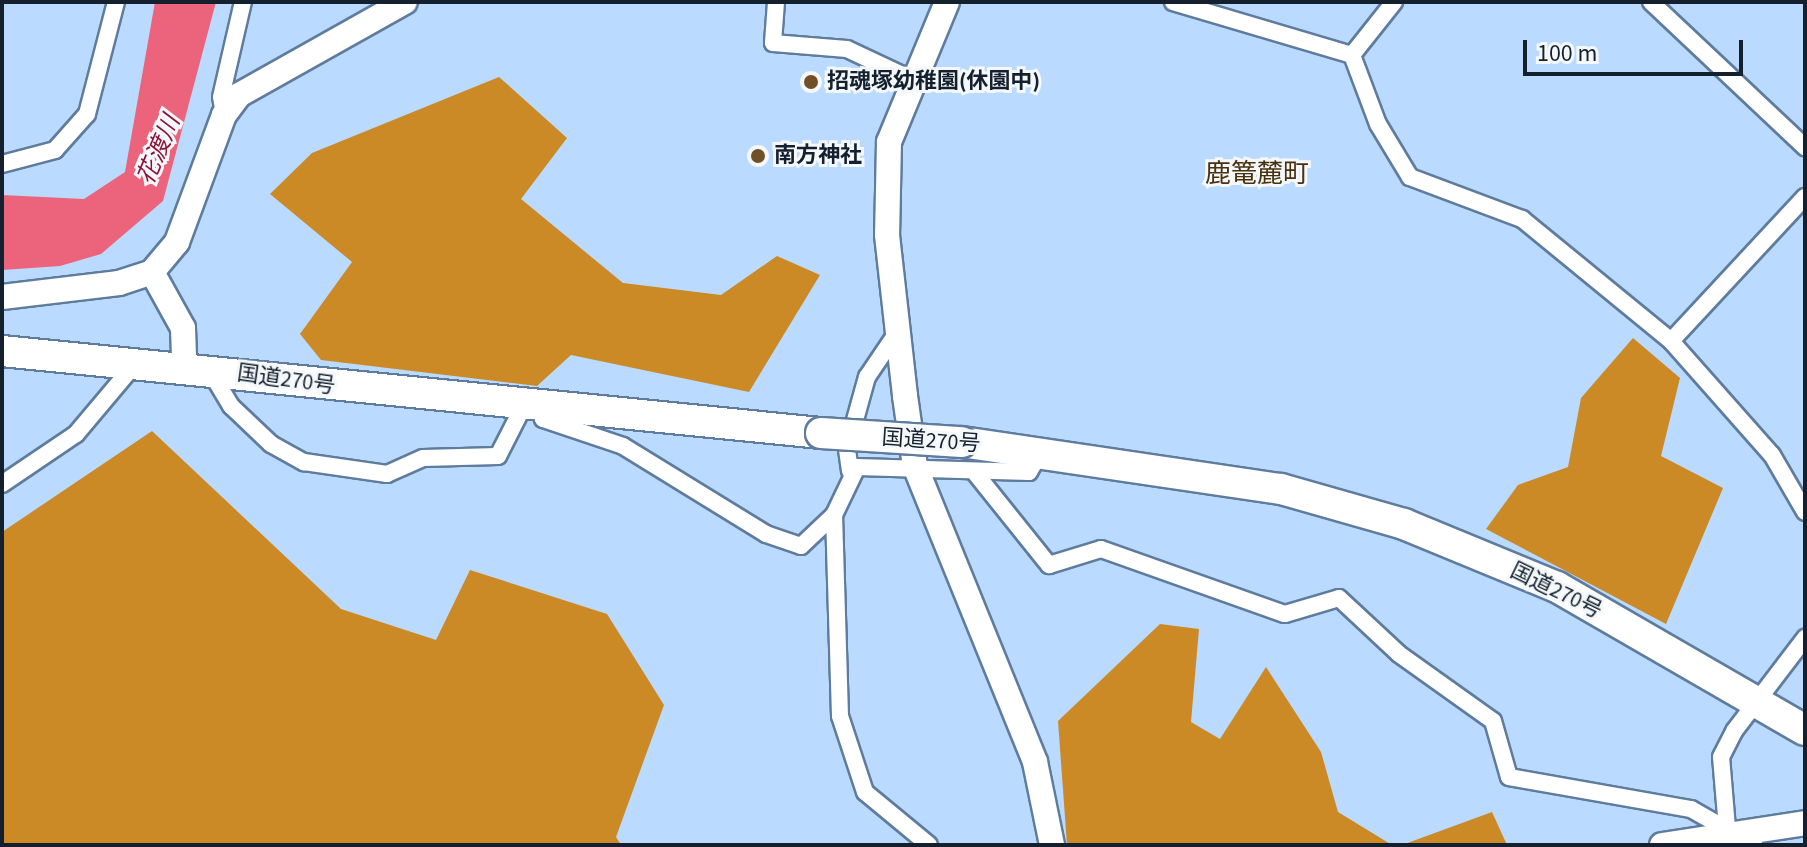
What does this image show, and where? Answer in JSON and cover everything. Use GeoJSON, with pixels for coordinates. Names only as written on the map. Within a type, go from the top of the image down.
{"type":"FeatureCollection","features":[{"type":"Feature","properties":{"kind":"highway","name":"国道270号"},"geometry":{"type":"LineString","coordinates":[[2,351],[197,368],[821,433],[962,442],[1041,451],[1281,489],[1404,524],[1557,587],[1760,701],[1805,730]]}},
{"type":"Feature","properties":{"kind":"street"},"geometry":{"type":"LineString","coordinates":[[224,115],[221,97],[243,2]]}},
{"type":"Feature","properties":{"kind":"street"},"geometry":{"type":"LineString","coordinates":[[2,297],[119,283],[152,272],[184,227],[224,115],[257,83],[405,2]]}},
{"type":"Feature","properties":{"kind":"street"},"geometry":{"type":"LineString","coordinates":[[776,2],[773,43],[847,49],[917,82]]}},
{"type":"Feature","properties":{"kind":"street"},"geometry":{"type":"LineString","coordinates":[[947,2],[915,69],[917,82],[889,142],[887,235],[915,466],[1035,762],[1052,845]]}},
{"type":"Feature","properties":{"kind":"street"},"geometry":{"type":"LineString","coordinates":[[1173,2],[1352,55]]}},
{"type":"Feature","properties":{"kind":"street"},"geometry":{"type":"LineString","coordinates":[[1352,55],[1394,2]]}},
{"type":"Feature","properties":{"kind":"street"},"geometry":{"type":"LineString","coordinates":[[1651,2],[1805,147]]}},
{"type":"Feature","properties":{"kind":"street"},"geometry":{"type":"LineString","coordinates":[[2,164],[55,150],[87,114],[111,3]]}},
{"type":"Feature","properties":{"kind":"street"},"geometry":{"type":"LineString","coordinates":[[1352,55],[1378,124],[1410,177],[1522,219],[1671,341],[1772,455],[1805,512]]}},
{"type":"Feature","properties":{"kind":"street"},"geometry":{"type":"LineString","coordinates":[[1671,341],[1805,197]]}},
{"type":"Feature","properties":{"kind":"street"},"geometry":{"type":"LineString","coordinates":[[152,272],[183,328],[197,368],[271,444],[304,462],[387,474],[423,458],[498,456],[532,402],[543,419],[623,446],[766,534],[801,546],[834,515]]}},
{"type":"Feature","properties":{"kind":"street"},"geometry":{"type":"LineString","coordinates":[[898,329],[867,377],[847,449],[850,471],[834,515],[840,716],[865,792],[929,845]]}},
{"type":"Feature","properties":{"kind":"street"},"geometry":{"type":"LineString","coordinates":[[2,484],[76,434],[135,364]]}},
{"type":"Feature","properties":{"kind":"street"},"geometry":{"type":"LineString","coordinates":[[850,471],[915,466],[976,474],[1029,472],[1041,451]]}},
{"type":"Feature","properties":{"kind":"street"},"geometry":{"type":"LineString","coordinates":[[976,474],[1049,565],[1101,549],[1285,614],[1339,598],[1399,654],[1493,721],[1509,777],[1691,809],[1728,840],[1754,845]]}},
{"type":"Feature","properties":{"kind":"street"},"geometry":{"type":"LineString","coordinates":[[1728,840],[1721,757],[1805,638]]}},
{"type":"Feature","properties":{"kind":"street"},"geometry":{"type":"LineString","coordinates":[[1662,845],[1728,840],[1805,823]]}},
{"type":"Feature","properties":{"kind":"shaded area"},"geometry":{"type":"Polygon","coordinates":[[[499,77],[567,138],[521,199],[623,283],[721,295],[777,256],[820,275],[749,392],[571,355],[537,386],[321,360],[300,334],[352,262],[270,194],[312,153],[499,77]]]}},
{"type":"Feature","properties":{"kind":"shaded area"},"geometry":{"type":"Polygon","coordinates":[[[1633,338],[1680,378],[1661,456],[1723,488],[1666,624],[1486,529],[1518,485],[1568,467],[1581,398],[1633,338]]]}},
{"type":"Feature","properties":{"kind":"shaded area"},"geometry":{"type":"Polygon","coordinates":[[[152,431],[341,609],[436,640],[470,570],[607,614],[664,705],[616,837],[621,845],[2,845],[2,532],[152,431]]]}},
{"type":"Feature","properties":{"kind":"shaded area"},"geometry":{"type":"Polygon","coordinates":[[[1160,624],[1199,629],[1191,722],[1220,739],[1266,667],[1321,752],[1338,812],[1392,845],[1067,845],[1058,721],[1160,624]]]}},
{"type":"Feature","properties":{"kind":"shaded area"},"geometry":{"type":"Polygon","coordinates":[[[1492,812],[1507,845],[1402,845],[1492,812]]]}},
{"type":"Feature","properties":{"kind":"water","name":"花渡川"},"geometry":{"type":"Polygon","coordinates":[[[155,2],[216,2],[163,201],[101,254],[60,266],[2,270],[2,195],[84,199],[125,172],[155,2]]]}},
{"type":"Feature","properties":{"kind":"place","name":"招魂塚幼稚園(休園中)"},"geometry":{"type":"Point","coordinates":[811,82]}},
{"type":"Feature","properties":{"kind":"place","name":"南方神社"},"geometry":{"type":"Point","coordinates":[758,156]}},
{"type":"Feature","properties":{"kind":"district","name":"鹿篭麓町"},"geometry":{"type":"Point","coordinates":[1257,174]}}]}
